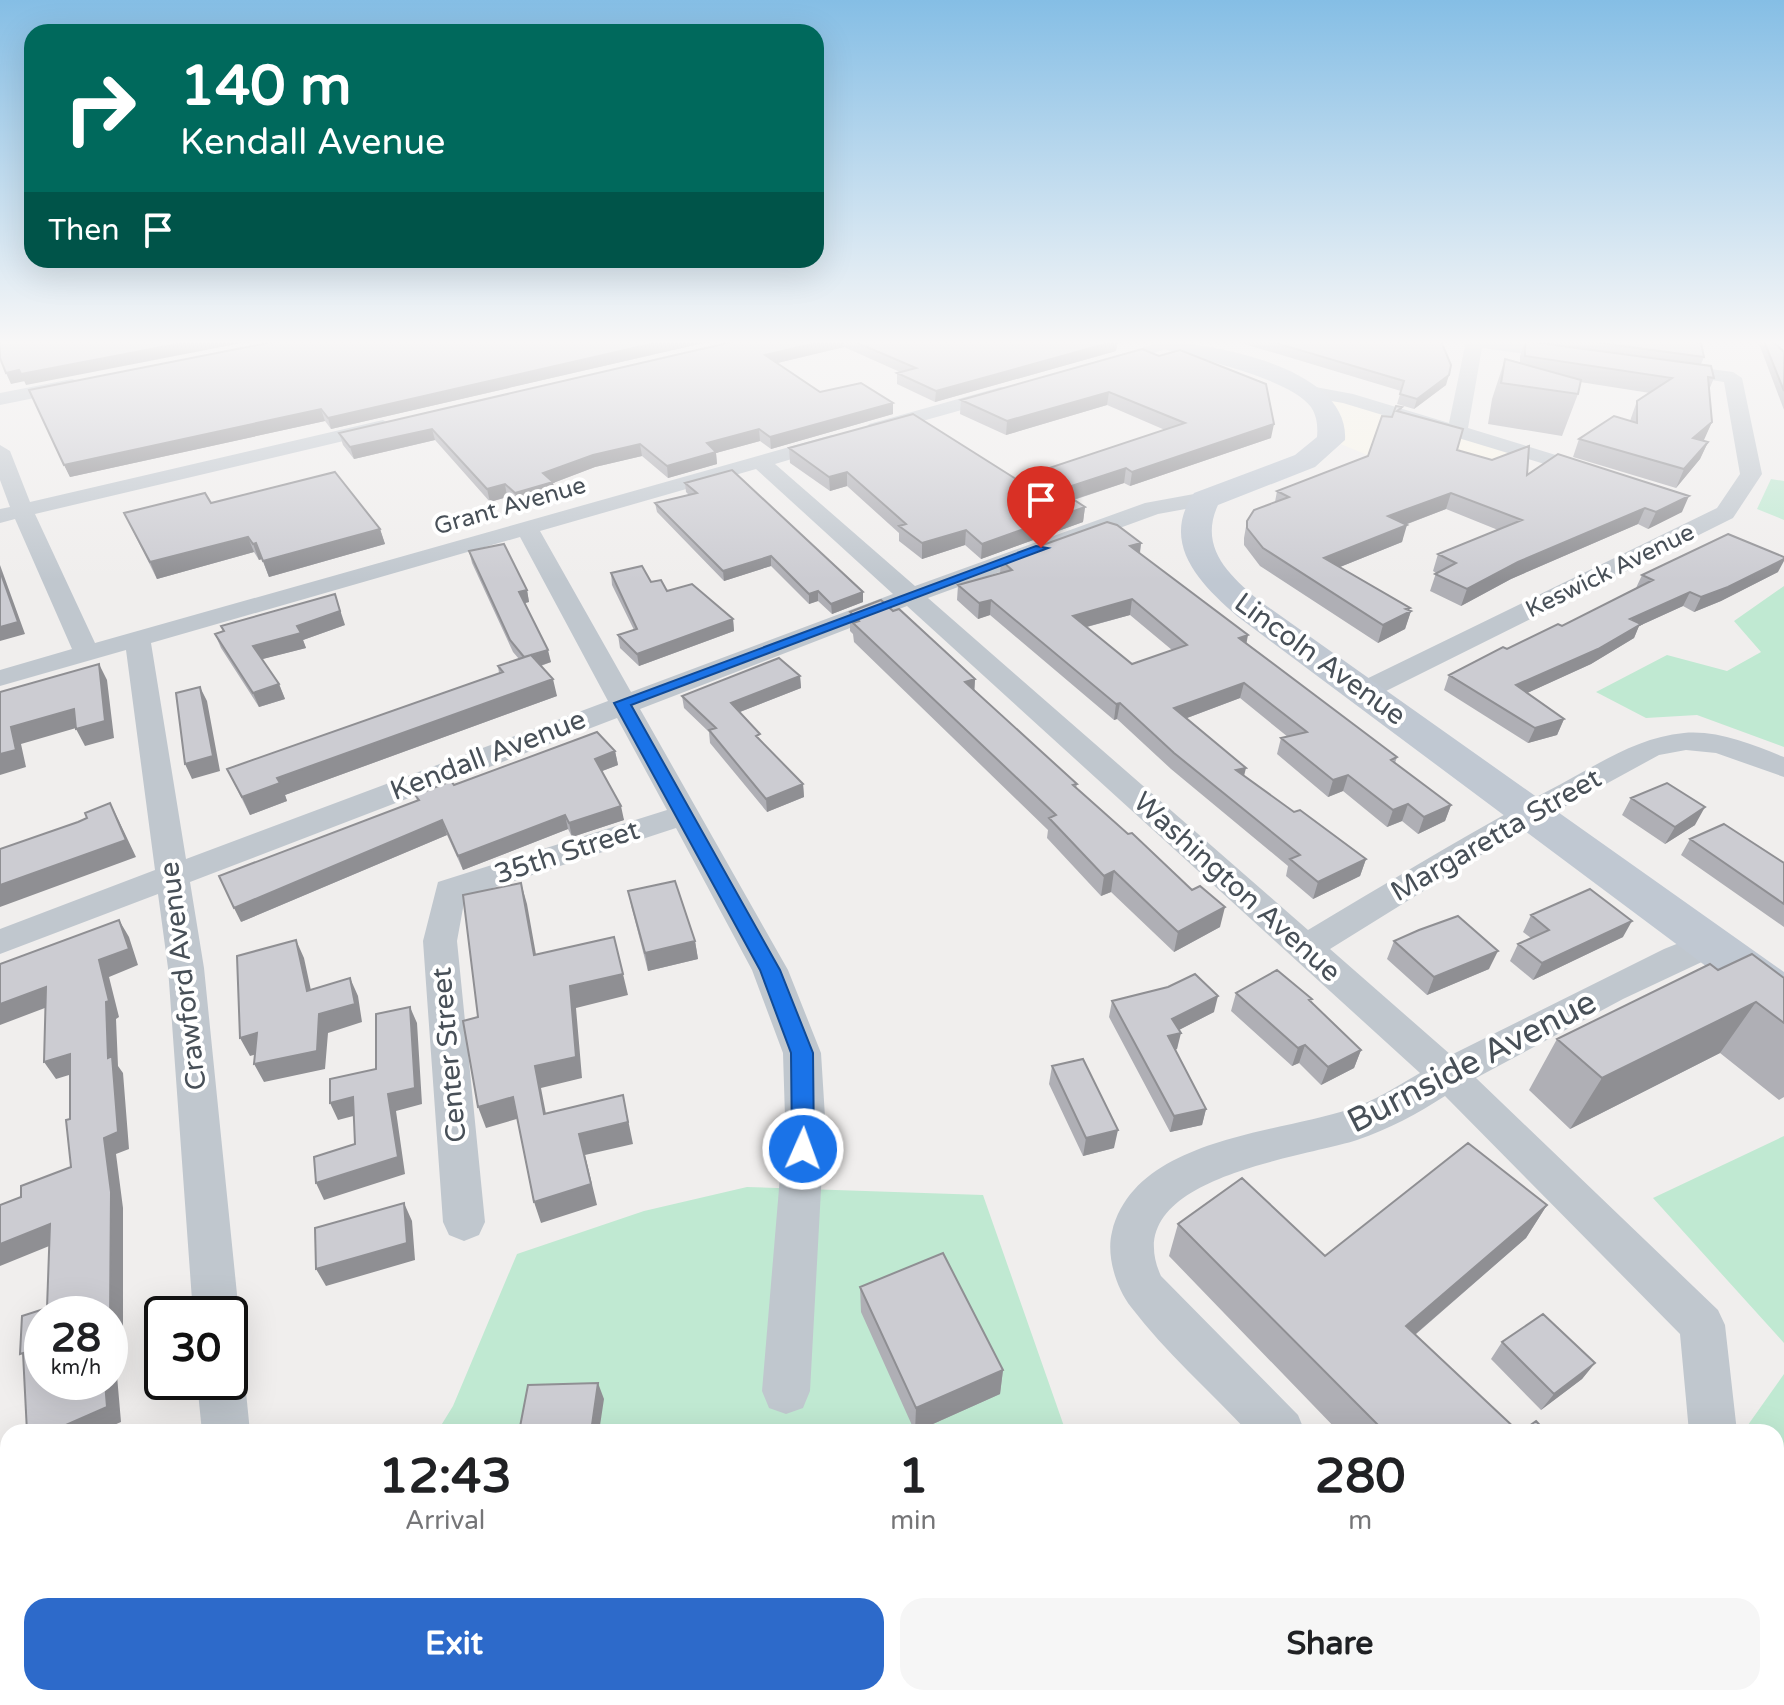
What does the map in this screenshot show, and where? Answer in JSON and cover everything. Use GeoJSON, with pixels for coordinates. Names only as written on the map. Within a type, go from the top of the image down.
{"type":"FeatureCollection","features":[{"type":"Feature","properties":{"kind":"street"},"geometry":{"type":"LineString","coordinates":[[11,513],[407,421]]}},
{"type":"Feature","properties":{"kind":"street","name":"Grant Avenue"},"geometry":{"type":"LineString","coordinates":[[0,678],[903,421]]}},
{"type":"Feature","properties":{"kind":"street"},"geometry":{"type":"LineString","coordinates":[[1205,499],[1305,461],[1331,440],[1331,421]]}},
{"type":"Feature","properties":{"kind":"street"},"geometry":{"type":"LineString","coordinates":[[1422,421],[1610,478]]}},
{"type":"Feature","properties":{"kind":"street"},"geometry":{"type":"LineString","coordinates":[[1457,431],[1459,421]]}},
{"type":"Feature","properties":{"kind":"street","name":"Keswick Avenue"},"geometry":{"type":"LineString","coordinates":[[1364,691],[1725,513],[1751,474],[1741,421]]}},
{"type":"Feature","properties":{"kind":"street"},"geometry":{"type":"LineString","coordinates":[[0,451],[11,513],[87,654]]}},
{"type":"Feature","properties":{"kind":"street","name":"Washington Avenue"},"geometry":{"type":"LineString","coordinates":[[760,462],[1448,1075],[1702,1325],[1712,1424]]}},
{"type":"Feature","properties":{"kind":"street","name":"Kendall Avenue"},"geometry":{"type":"LineString","coordinates":[[0,942],[622,703],[911,596],[1153,508],[1205,499]]}},
{"type":"Feature","properties":{"kind":"street","name":"Lincoln Avenue"},"geometry":{"type":"LineString","coordinates":[[1205,499],[1194,525],[1194,542],[1206,569],[1249,609],[1784,998]]}},
{"type":"Feature","properties":{"kind":"street"},"geometry":{"type":"LineString","coordinates":[[1696,504],[1725,513]]}},
{"type":"Feature","properties":{"kind":"street"},"geometry":{"type":"LineString","coordinates":[[527,528],[770,970],[802,1053],[805,1117],[786,1391]]}},
{"type":"Feature","properties":{"kind":"street","name":"Crawford Avenue"},"geometry":{"type":"LineString","coordinates":[[137,639],[186,968],[214,1296]]}},
{"type":"Feature","properties":{"kind":"street","name":"Margaretta Street"},"geometry":{"type":"LineString","coordinates":[[1305,948],[1529,813],[1649,749],[1694,739],[1725,745],[1784,768]]}},
{"type":"Feature","properties":{"kind":"street","name":"35th Street"},"geometry":{"type":"LineString","coordinates":[[450,890],[684,815]]}},
{"type":"Feature","properties":{"kind":"street","name":"Center Street"},"geometry":{"type":"LineString","coordinates":[[450,890],[440,941],[464,1222]]}},
{"type":"Feature","properties":{"kind":"street","name":"Burnside Avenue"},"geometry":{"type":"LineString","coordinates":[[1273,1424],[1145,1291],[1130,1256],[1130,1237],[1160,1191],[1190,1171],[1218,1160],[1315,1138],[1384,1113],[1448,1075],[1709,944]]}},
{"type":"Feature","properties":{"kind":"street"},"geometry":{"type":"LineString","coordinates":[[223,1400],[225,1424]]}},
{"type":"Feature","properties":{"kind":"shaded area"},"geometry":{"type":"Polygon","coordinates":[[[1322,421],[1412,421],[1520,451],[1450,489],[1331,440],[1322,421]]]}},
{"type":"Feature","properties":{"kind":"green space"},"geometry":{"type":"Polygon","coordinates":[[[1771,479],[1784,481],[1784,520],[1757,509],[1771,479]]]}},
{"type":"Feature","properties":{"kind":"green space"},"geometry":{"type":"Polygon","coordinates":[[[1784,586],[1784,747],[1697,715],[1646,718],[1596,692],[1667,655],[1727,671],[1761,652],[1734,621],[1784,586]]]}},
{"type":"Feature","properties":{"kind":"green space"},"geometry":{"type":"Polygon","coordinates":[[[1784,1136],[1784,1343],[1653,1198],[1784,1136]]]}},
{"type":"Feature","properties":{"kind":"green space"},"geometry":{"type":"Polygon","coordinates":[[[747,1187],[983,1195],[1063,1424],[442,1424],[453,1406],[517,1254],[644,1211],[747,1187]]]}},
{"type":"Feature","properties":{"kind":"green space"},"geometry":{"type":"Polygon","coordinates":[[[1784,1374],[1784,1424],[1749,1424],[1784,1374]]]}},
{"type":"Feature","properties":{"kind":"building"},"geometry":{"type":"Polygon","coordinates":[[[43,421],[268,421],[64,465],[43,421]]]}},
{"type":"Feature","properties":{"kind":"building"},"geometry":{"type":"Polygon","coordinates":[[[393,421],[829,421],[770,437],[759,429],[707,443],[716,452],[667,466],[640,444],[593,455],[543,473],[553,482],[515,493],[505,484],[487,489],[432,429],[350,447],[339,433],[393,421]]]}},
{"type":"Feature","properties":{"kind":"building"},"geometry":{"type":"Polygon","coordinates":[[[889,421],[923,421],[1016,479],[1185,423],[1179,421],[1273,421],[1274,424],[1132,472],[1126,468],[1059,490],[1085,507],[982,544],[966,530],[922,543],[899,526],[906,524],[847,472],[829,477],[789,448],[889,421]]]}},
{"type":"Feature","properties":{"kind":"building"},"geometry":{"type":"Polygon","coordinates":[[[1380,421],[1432,421],[1463,429],[1457,450],[1492,460],[1529,446],[1527,475],[1558,454],[1689,496],[1656,512],[1645,508],[1518,562],[1467,589],[1435,574],[1456,563],[1438,554],[1522,520],[1451,493],[1388,516],[1407,525],[1324,558],[1410,608],[1406,609],[1411,611],[1383,625],[1263,548],[1247,528],[1247,521],[1254,510],[1289,497],[1277,491],[1368,456],[1380,421]]]}},
{"type":"Feature","properties":{"kind":"building"},"geometry":{"type":"Polygon","coordinates":[[[1607,421],[1637,423],[1637,421],[1712,422],[1693,438],[1708,442],[1684,469],[1579,439],[1607,421]]]}},
{"type":"Feature","properties":{"kind":"building"},"geometry":{"type":"Polygon","coordinates":[[[732,470],[863,592],[831,604],[818,591],[809,594],[771,556],[723,571],[655,503],[697,493],[685,483],[732,470]]]}},
{"type":"Feature","properties":{"kind":"building"},"geometry":{"type":"Polygon","coordinates":[[[335,472],[380,529],[263,561],[256,543],[253,544],[248,537],[150,562],[124,513],[205,493],[211,503],[335,472]]]}},
{"type":"Feature","properties":{"kind":"building"},"geometry":{"type":"Polygon","coordinates":[[[1107,522],[1117,525],[1141,543],[1130,546],[1248,635],[1239,638],[1397,757],[1391,760],[1451,805],[1424,817],[1408,804],[1393,810],[1348,775],[1333,780],[1281,738],[1307,732],[1244,683],[1174,708],[1246,768],[1236,770],[1294,812],[1300,810],[1366,859],[1318,882],[1290,859],[1300,855],[1174,753],[1120,703],[1116,704],[991,600],[979,603],[958,585],[1012,570],[1001,560],[1107,522]],[[1132,599],[1073,616],[1132,664],[1187,645],[1132,599]]]}},
{"type":"Feature","properties":{"kind":"building"},"geometry":{"type":"Polygon","coordinates":[[[1728,534],[1784,559],[1728,587],[1701,597],[1690,592],[1630,619],[1641,624],[1598,649],[1516,685],[1564,719],[1535,728],[1449,675],[1503,647],[1507,649],[1558,624],[1562,626],[1653,580],[1642,575],[1728,534]]]}},
{"type":"Feature","properties":{"kind":"building"},"geometry":{"type":"Polygon","coordinates":[[[504,544],[527,590],[519,592],[548,650],[524,657],[510,640],[469,551],[504,544]]]}},
{"type":"Feature","properties":{"kind":"building"},"geometry":{"type":"Polygon","coordinates":[[[642,566],[651,582],[661,580],[667,591],[692,584],[733,619],[637,654],[618,635],[637,629],[611,573],[642,566]]]}},
{"type":"Feature","properties":{"kind":"building"},"geometry":{"type":"Polygon","coordinates":[[[0,571],[18,622],[0,627],[0,571]]]}},
{"type":"Feature","properties":{"kind":"building"},"geometry":{"type":"Polygon","coordinates":[[[335,594],[340,611],[297,626],[301,633],[253,646],[279,684],[253,693],[215,634],[224,631],[221,626],[335,594]]]}},
{"type":"Feature","properties":{"kind":"building"},"geometry":{"type":"Polygon","coordinates":[[[881,600],[893,611],[899,609],[975,679],[965,682],[1077,784],[1073,785],[1128,834],[1132,833],[1192,890],[1200,886],[1225,907],[1178,932],[1114,871],[1104,876],[1049,818],[1056,815],[853,623],[859,621],[850,612],[881,600]]]}},
{"type":"Feature","properties":{"kind":"building"},"geometry":{"type":"Polygon","coordinates":[[[531,655],[553,679],[277,778],[280,783],[242,797],[227,769],[503,672],[498,666],[531,655]]]}},
{"type":"Feature","properties":{"kind":"building"},"geometry":{"type":"Polygon","coordinates":[[[779,658],[800,676],[731,703],[760,734],[756,736],[803,784],[766,799],[709,730],[716,728],[682,696],[779,658]]]}},
{"type":"Feature","properties":{"kind":"building"},"geometry":{"type":"Polygon","coordinates":[[[99,664],[105,721],[76,729],[74,709],[11,727],[16,750],[0,754],[0,692],[99,664]]]}},
{"type":"Feature","properties":{"kind":"building"},"geometry":{"type":"Polygon","coordinates":[[[200,687],[213,756],[185,764],[176,693],[200,687]]]}},
{"type":"Feature","properties":{"kind":"building"},"geometry":{"type":"Polygon","coordinates":[[[597,732],[615,751],[595,759],[621,806],[569,823],[565,815],[458,856],[442,820],[234,908],[219,876],[419,800],[415,795],[451,781],[454,785],[597,732]]]}},
{"type":"Feature","properties":{"kind":"building"},"geometry":{"type":"Polygon","coordinates":[[[1667,783],[1705,807],[1675,827],[1631,798],[1667,783]]]}},
{"type":"Feature","properties":{"kind":"building"},"geometry":{"type":"Polygon","coordinates":[[[110,803],[126,840],[0,885],[0,849],[78,822],[87,818],[85,813],[110,803]]]}},
{"type":"Feature","properties":{"kind":"building"},"geometry":{"type":"Polygon","coordinates":[[[1724,824],[1784,863],[1784,904],[1690,839],[1724,824]]]}},
{"type":"Feature","properties":{"kind":"building"},"geometry":{"type":"Polygon","coordinates":[[[675,881],[695,941],[645,953],[628,891],[675,881]]]}},
{"type":"Feature","properties":{"kind":"building"},"geometry":{"type":"Polygon","coordinates":[[[521,883],[534,955],[614,937],[623,974],[570,986],[576,1057],[535,1066],[544,1114],[623,1095],[628,1122],[579,1134],[591,1184],[534,1202],[513,1097],[478,1107],[463,1021],[478,1017],[463,895],[521,883]]]}},
{"type":"Feature","properties":{"kind":"building"},"geometry":{"type":"Polygon","coordinates":[[[1590,889],[1632,921],[1542,963],[1518,944],[1549,930],[1531,915],[1590,889]]]}},
{"type":"Feature","properties":{"kind":"building"},"geometry":{"type":"Polygon","coordinates":[[[1458,916],[1498,951],[1434,977],[1394,941],[1419,930],[1458,916]]]}},
{"type":"Feature","properties":{"kind":"building"},"geometry":{"type":"Polygon","coordinates":[[[119,920],[129,949],[99,960],[109,1001],[106,1002],[108,1058],[112,1056],[118,1132],[104,1138],[111,1192],[110,1296],[47,1296],[50,1224],[0,1244],[0,1205],[21,1197],[21,1186],[71,1167],[66,1120],[70,1119],[70,1054],[44,1062],[46,987],[0,1004],[0,964],[119,920]]]}},
{"type":"Feature","properties":{"kind":"building"},"geometry":{"type":"Polygon","coordinates":[[[296,940],[307,991],[350,978],[355,1004],[319,1014],[317,1051],[254,1064],[257,1033],[240,1038],[237,956],[296,940]]]}},
{"type":"Feature","properties":{"kind":"building"},"geometry":{"type":"Polygon","coordinates":[[[1752,954],[1784,978],[1784,1023],[1756,1002],[1602,1078],[1557,1039],[1710,964],[1718,970],[1752,954]]]}},
{"type":"Feature","properties":{"kind":"building"},"geometry":{"type":"Polygon","coordinates":[[[1277,970],[1312,999],[1309,1000],[1361,1050],[1328,1067],[1305,1045],[1298,1048],[1236,993],[1277,970]]]}},
{"type":"Feature","properties":{"kind":"building"},"geometry":{"type":"Polygon","coordinates":[[[1195,974],[1218,996],[1172,1019],[1181,1033],[1168,1036],[1206,1109],[1174,1116],[1112,1001],[1168,987],[1195,974]]]}},
{"type":"Feature","properties":{"kind":"building"},"geometry":{"type":"Polygon","coordinates":[[[410,1007],[415,1088],[388,1094],[398,1157],[316,1183],[314,1157],[355,1144],[353,1097],[330,1103],[330,1079],[376,1069],[376,1014],[410,1007]]]}},
{"type":"Feature","properties":{"kind":"building"},"geometry":{"type":"Polygon","coordinates":[[[1083,1059],[1118,1130],[1086,1138],[1052,1066],[1083,1059]]]}},
{"type":"Feature","properties":{"kind":"building"},"geometry":{"type":"Polygon","coordinates":[[[1468,1143],[1547,1205],[1406,1326],[1510,1424],[1377,1424],[1178,1224],[1242,1178],[1325,1256],[1468,1143]]]}},
{"type":"Feature","properties":{"kind":"building"},"geometry":{"type":"Polygon","coordinates":[[[404,1203],[407,1243],[316,1269],[315,1228],[404,1203]]]}},
{"type":"Feature","properties":{"kind":"building"},"geometry":{"type":"Polygon","coordinates":[[[943,1253],[1003,1370],[916,1408],[860,1287],[943,1253]]]}},
{"type":"Feature","properties":{"kind":"building"},"geometry":{"type":"Polygon","coordinates":[[[1543,1314],[1595,1363],[1554,1394],[1502,1342],[1543,1314]]]}},
{"type":"Feature","properties":{"kind":"building"},"geometry":{"type":"Polygon","coordinates":[[[22,1316],[24,1373],[23,1353],[20,1354],[22,1316]]]}},
{"type":"Feature","properties":{"kind":"building"},"geometry":{"type":"Polygon","coordinates":[[[598,1383],[592,1424],[521,1424],[528,1385],[598,1383]]]}},
{"type":"Feature","properties":{"kind":"building"},"geometry":{"type":"Polygon","coordinates":[[[25,1400],[106,1400],[107,1407],[68,1424],[27,1424],[25,1400]]]}},
{"type":"Feature","properties":{"kind":"route"},"geometry":{"type":"LineString","coordinates":[[803,1149],[802,1053],[770,970],[622,703],[1041,548]]}}]}
